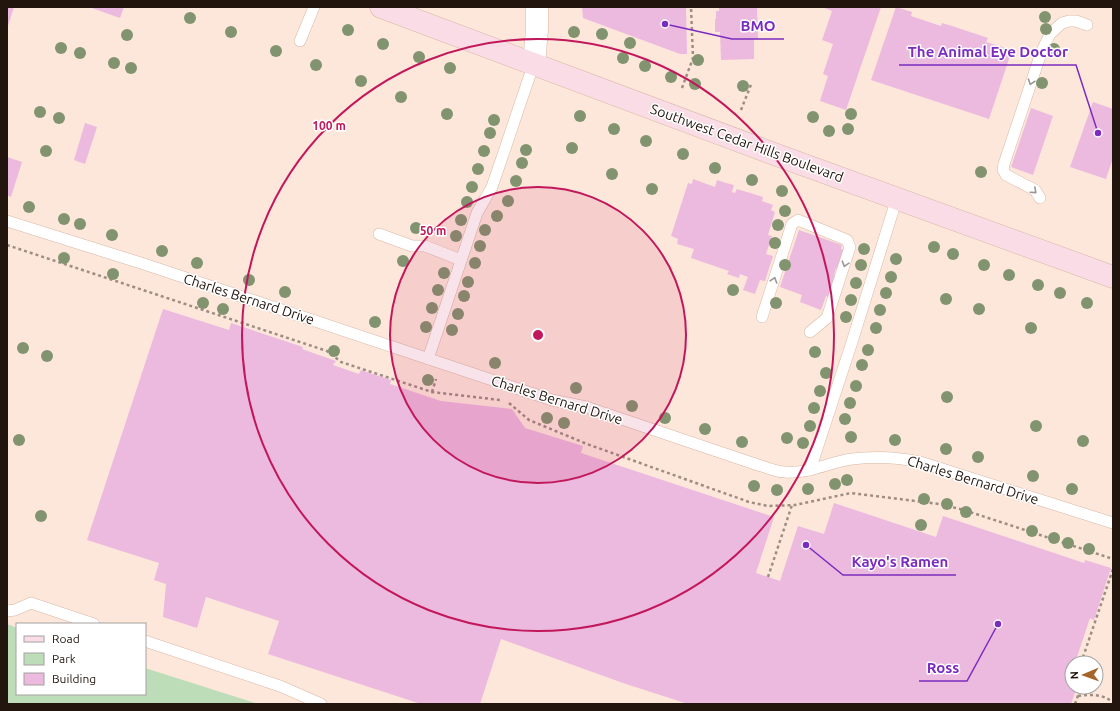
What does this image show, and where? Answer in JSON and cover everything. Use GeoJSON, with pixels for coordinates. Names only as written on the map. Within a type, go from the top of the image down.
{"type":"FeatureCollection","features":[{"type":"Feature","properties":{"kind":"main road","name":"Southwest Cedar Hills Boulevard"},"geometry":{"type":"LineString","coordinates":[[381,7],[1113,277]]}},
{"type":"Feature","properties":{"kind":"street"},"geometry":{"type":"LineString","coordinates":[[534,63],[537,30],[537,7]]}},
{"type":"Feature","properties":{"kind":"lane"},"geometry":{"type":"LineString","coordinates":[[300,41],[314,7]]}},
{"type":"Feature","properties":{"kind":"lane"},"geometry":{"type":"LineString","coordinates":[[1040,198],[1035,190],[1006,175],[1004,164],[1041,53],[1050,34],[1059,26],[1069,21],[1076,21],[1088,25]]}},
{"type":"Feature","properties":{"kind":"lane"},"geometry":{"type":"LineString","coordinates":[[428,359],[477,213],[492,188],[534,63]]}},
{"type":"Feature","properties":{"kind":"lane"},"geometry":{"type":"LineString","coordinates":[[810,470],[897,198]]}},
{"type":"Feature","properties":{"kind":"lane"},"geometry":{"type":"LineString","coordinates":[[762,317],[792,224],[798,220],[847,240],[850,247],[827,318],[810,332]]}},
{"type":"Feature","properties":{"kind":"lane","name":"Charles Bernard Drive"},"geometry":{"type":"LineString","coordinates":[[7,221],[150,266],[552,400],[586,407],[761,466],[785,472],[810,470],[851,459],[886,456],[920,462],[1113,523]]}},
{"type":"Feature","properties":{"kind":"lane"},"geometry":{"type":"LineString","coordinates":[[379,234],[412,246],[425,246],[461,260]]}},
{"type":"Feature","properties":{"kind":"lane"},"geometry":{"type":"LineString","coordinates":[[7,611],[32,604],[91,623]]}},
{"type":"Feature","properties":{"kind":"lane"},"geometry":{"type":"LineString","coordinates":[[146,641],[280,686],[321,704]]}},
{"type":"Feature","properties":{"kind":"path"},"geometry":{"type":"LineString","coordinates":[[682,88],[693,58],[691,7]]}},
{"type":"Feature","properties":{"kind":"path"},"geometry":{"type":"LineString","coordinates":[[741,110],[752,82]]}},
{"type":"Feature","properties":{"kind":"path"},"geometry":{"type":"LineString","coordinates":[[432,392],[436,379]]}},
{"type":"Feature","properties":{"kind":"path"},"geometry":{"type":"LineString","coordinates":[[768,577],[792,505]]}},
{"type":"Feature","properties":{"kind":"path"},"geometry":{"type":"LineString","coordinates":[[1084,655],[1113,569]]}},
{"type":"Feature","properties":{"kind":"path"},"geometry":{"type":"LineString","coordinates":[[1074,704],[1078,696],[1097,695],[1107,698],[1113,702]]}},
{"type":"Feature","properties":{"kind":"green space"},"geometry":{"type":"Polygon","coordinates":[[[7,624],[16,628],[16,695],[146,695],[146,668],[258,704],[7,704],[7,624]]]}},
{"type":"Feature","properties":{"kind":"building"},"geometry":{"type":"Polygon","coordinates":[[[7,7],[14,7],[7,29],[7,7]]]}},
{"type":"Feature","properties":{"kind":"building"},"geometry":{"type":"Polygon","coordinates":[[[89,7],[124,7],[120,18],[89,7]]]}},
{"type":"Feature","properties":{"kind":"building"},"geometry":{"type":"Polygon","coordinates":[[[582,7],[686,7],[687,54],[680,54],[583,18],[582,7]]]}},
{"type":"Feature","properties":{"kind":"building"},"geometry":{"type":"Polygon","coordinates":[[[719,7],[757,7],[758,39],[754,39],[754,59],[721,60],[720,32],[715,32],[716,11],[719,11],[719,7]]]}},
{"type":"Feature","properties":{"kind":"building"},"geometry":{"type":"Polygon","coordinates":[[[822,7],[881,7],[846,110],[820,101],[828,76],[823,74],[833,44],[822,40],[832,11],[822,7]]]}},
{"type":"Feature","properties":{"kind":"building"},"geometry":{"type":"Polygon","coordinates":[[[896,7],[912,12],[911,16],[941,26],[942,23],[988,38],[986,42],[1012,50],[989,119],[871,80],[896,7]]]}},
{"type":"Feature","properties":{"kind":"building"},"geometry":{"type":"Polygon","coordinates":[[[1093,102],[1113,109],[1113,158],[1106,179],[1070,167],[1093,102]]]}},
{"type":"Feature","properties":{"kind":"building"},"geometry":{"type":"Polygon","coordinates":[[[1031,108],[1053,116],[1033,175],[1011,167],[1031,108]]]}},
{"type":"Feature","properties":{"kind":"building"},"geometry":{"type":"Polygon","coordinates":[[[85,123],[97,127],[85,164],[74,160],[85,123]]]}},
{"type":"Feature","properties":{"kind":"building"},"geometry":{"type":"Polygon","coordinates":[[[7,157],[22,162],[11,197],[7,195],[7,157]]]}},
{"type":"Feature","properties":{"kind":"building"},"geometry":{"type":"Polygon","coordinates":[[[693,179],[715,187],[717,180],[734,185],[732,192],[735,193],[737,189],[763,197],[762,201],[773,205],[771,210],[775,212],[768,235],[772,236],[766,254],[773,256],[765,281],[760,280],[755,294],[743,290],[748,277],[740,274],[739,278],[727,274],[729,271],[691,258],[694,249],[677,244],[678,239],[671,236],[688,183],[692,184],[693,179]]]}},
{"type":"Feature","properties":{"kind":"building"},"geometry":{"type":"Polygon","coordinates":[[[799,230],[842,245],[841,249],[845,250],[838,269],[836,268],[834,275],[837,276],[829,297],[826,296],[821,310],[800,302],[802,295],[780,287],[799,230]]]}},
{"type":"Feature","properties":{"kind":"building"},"geometry":{"type":"Polygon","coordinates":[[[163,309],[229,330],[231,323],[303,347],[302,349],[336,361],[333,365],[359,374],[361,370],[391,380],[390,384],[441,401],[512,409],[525,428],[583,446],[581,453],[774,517],[756,573],[780,581],[798,526],[824,534],[834,503],[936,537],[943,516],[1084,563],[1085,560],[1111,568],[1094,620],[1090,618],[1078,655],[1064,655],[1064,695],[1074,695],[1071,704],[688,704],[623,683],[501,639],[480,704],[421,704],[268,654],[279,621],[206,597],[197,628],[163,617],[166,584],[154,580],[159,563],[87,540],[163,309]]]}},
{"type":"Feature","properties":{"kind":"place","name":"BMO"},"geometry":{"type":"Point","coordinates":[665,24]}},
{"type":"Feature","properties":{"kind":"place","name":"The Animal Eye Doctor"},"geometry":{"type":"Point","coordinates":[1098,133]}},
{"type":"Feature","properties":{"kind":"place","name":"Kayo's Ramen"},"geometry":{"type":"Point","coordinates":[806,545]}},
{"type":"Feature","properties":{"kind":"place","name":"Ross"},"geometry":{"type":"Point","coordinates":[998,624]}}]}
